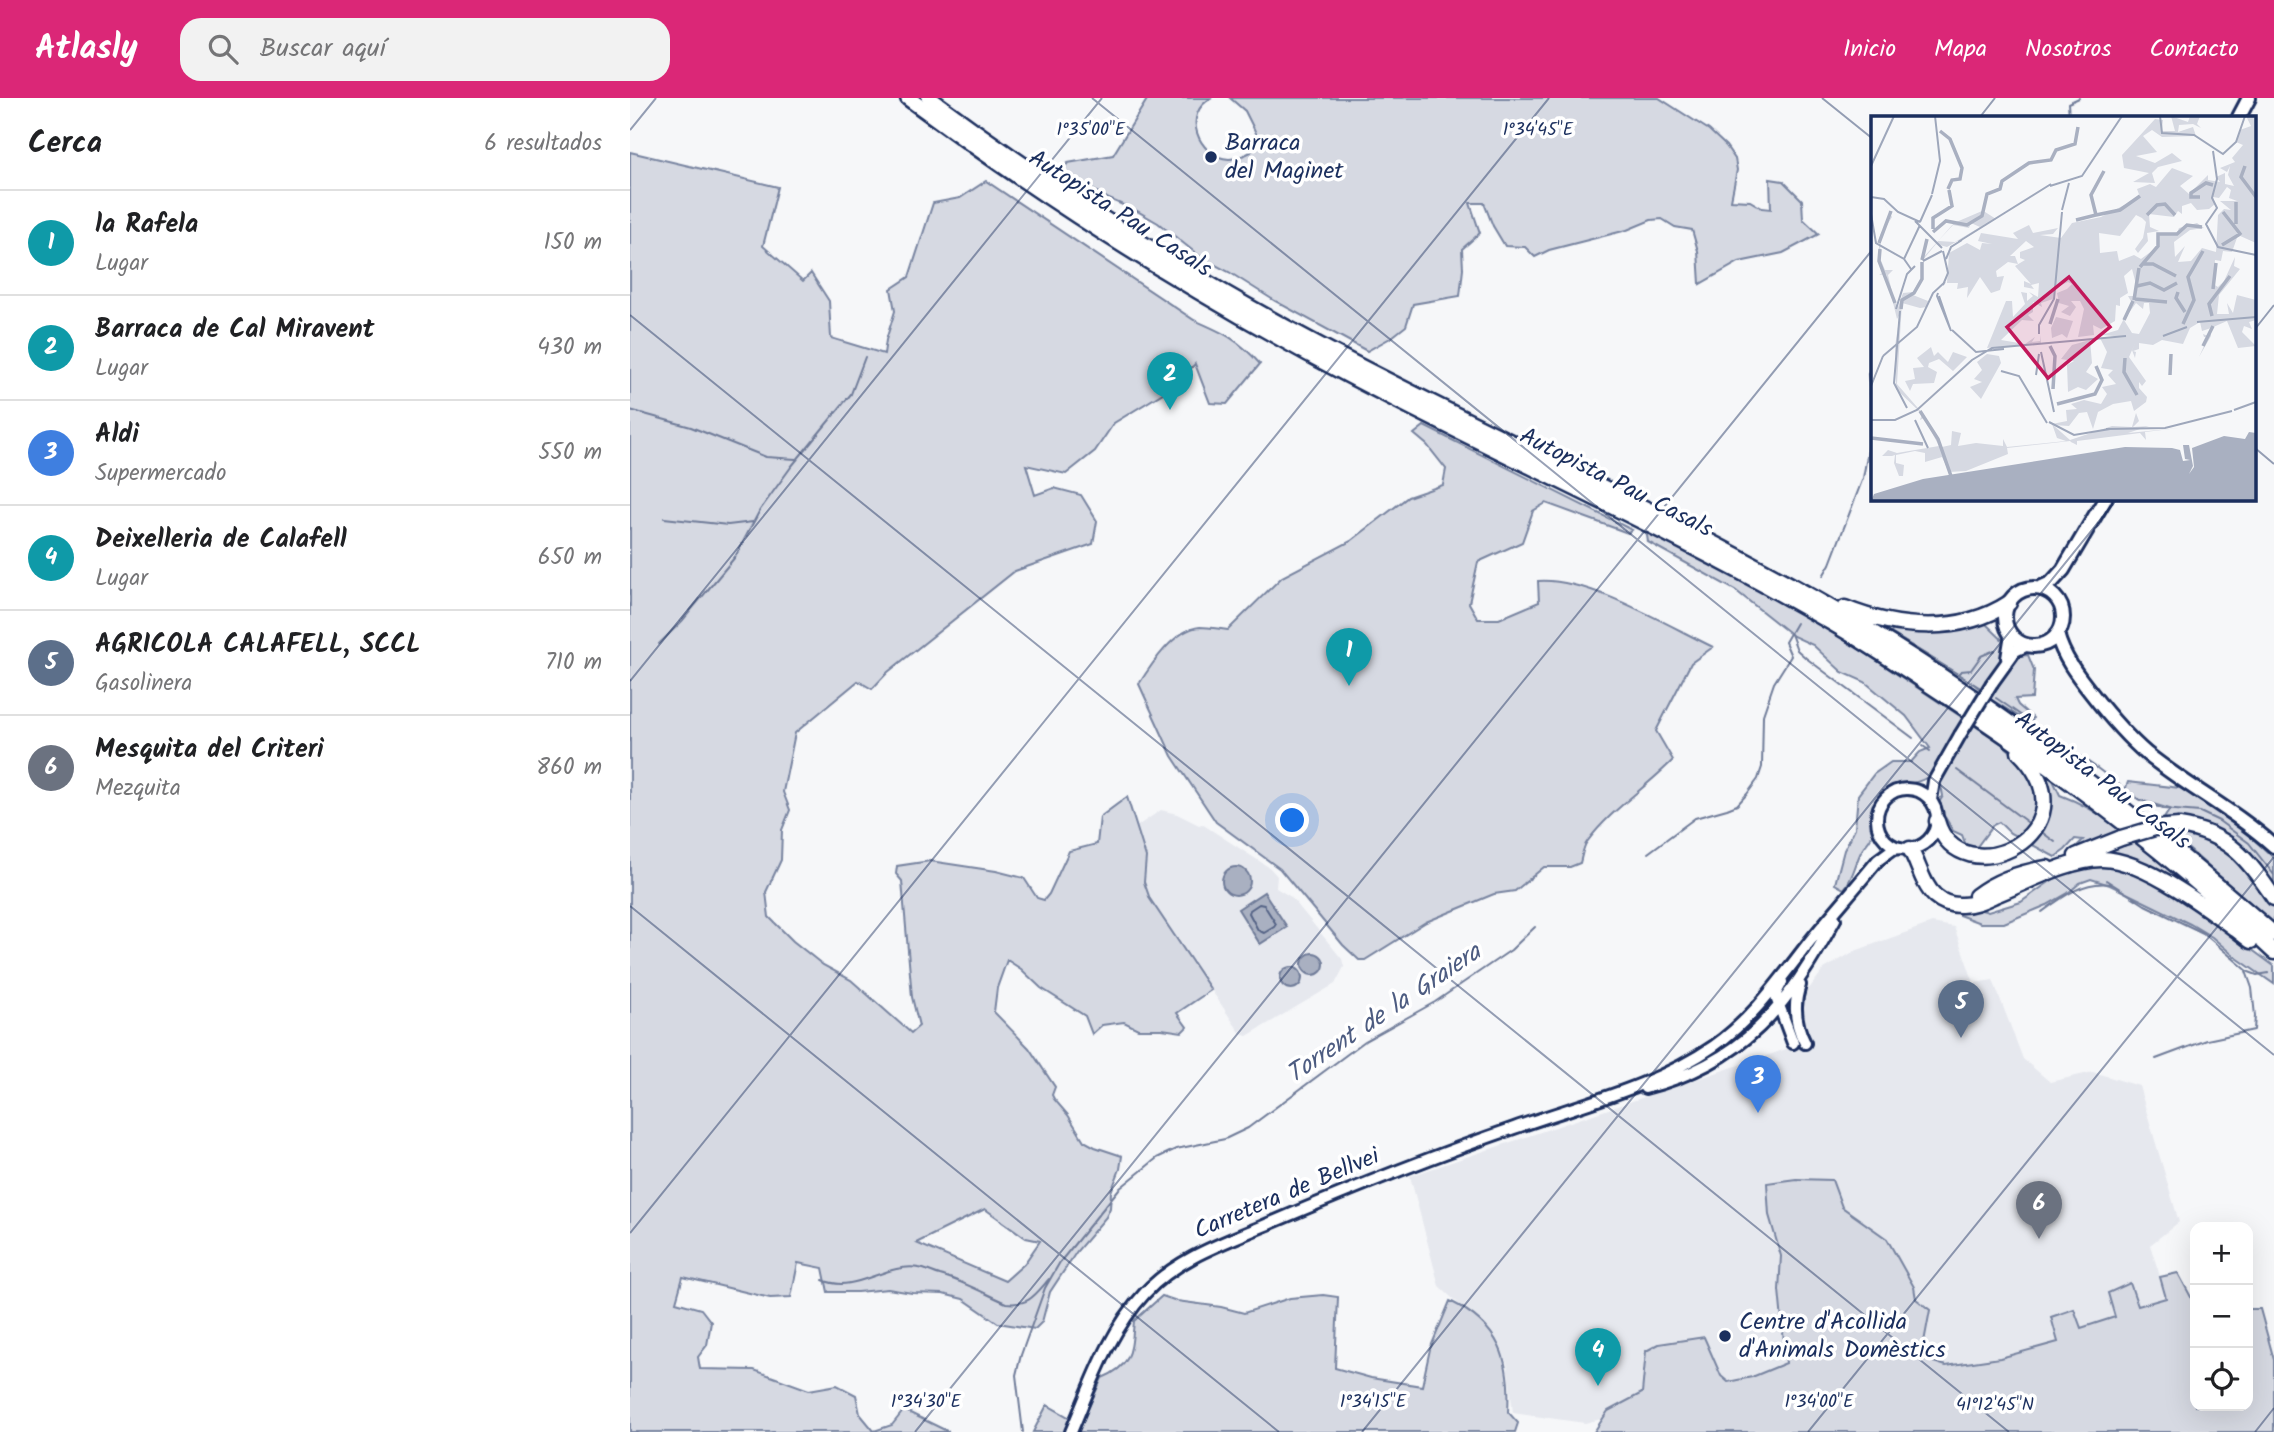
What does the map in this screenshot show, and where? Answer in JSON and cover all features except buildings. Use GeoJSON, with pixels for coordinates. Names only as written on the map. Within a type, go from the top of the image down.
{"type":"FeatureCollection","features":[{"type":"Feature","properties":{"kind":"highway","name":"Autopista Pau Casals"},"geometry":{"type":"LineString","coordinates":[[908,98],[1047,197],[1199,293],[1350,376],[1664,532],[1789,598],[1872,647],[2002,733],[2150,844],[2274,952]]}},
{"type":"Feature","properties":{"kind":"highway","name":"Autopista Pau Casals"},"geometry":{"type":"LineString","coordinates":[[929,98],[1108,222],[1278,323],[1400,388],[1720,547],[1816,599],[1937,673],[2046,748],[2168,842],[2274,934]]}},
{"type":"Feature","properties":{"kind":"highway"},"geometry":{"type":"LineString","coordinates":[[1816,599],[1826,600],[1873,618],[1916,625],[1975,619],[2009,603]]}},
{"type":"Feature","properties":{"kind":"highway"},"geometry":{"type":"LineString","coordinates":[[1937,821],[1944,837],[1952,844],[1968,852],[1984,855],[2000,854],[2017,847],[2033,831],[2040,817],[2043,793],[2033,768],[2002,733]]}},
{"type":"Feature","properties":{"kind":"highway"},"geometry":{"type":"LineString","coordinates":[[1911,847],[1922,861],[1930,885],[1944,898],[1959,902],[1970,901],[1985,889],[2011,877],[2048,867],[2122,838],[2155,828],[2179,826],[2203,831],[2230,845],[2251,865],[2274,898]]}},
{"type":"Feature","properties":{"kind":"highway"},"geometry":{"type":"LineString","coordinates":[[1911,847],[1928,888],[1941,900],[1958,906],[1980,901],[2090,859],[2116,860],[2141,869],[2201,905],[2274,959]]}},
{"type":"Feature","properties":{"kind":"main road"},"geometry":{"type":"LineString","coordinates":[[2240,116],[2249,98]]}},
{"type":"Feature","properties":{"kind":"main road"},"geometry":{"type":"LineString","coordinates":[[2042,644],[2057,634],[2062,625],[2063,614],[2057,599],[2057,584],[2104,500]]}},
{"type":"Feature","properties":{"kind":"main road"},"geometry":{"type":"LineString","coordinates":[[1878,860],[1882,844],[1879,808],[1889,796],[1900,790],[1922,787],[1939,768],[2004,664],[2010,649],[2011,634],[2006,616],[2009,603],[2022,591],[2040,589],[2051,583],[2063,570]]}},
{"type":"Feature","properties":{"kind":"main road"},"geometry":{"type":"LineString","coordinates":[[2040,589],[2057,599]]}},
{"type":"Feature","properties":{"kind":"main road"},"geometry":{"type":"LineString","coordinates":[[2011,634],[2028,645]]}},
{"type":"Feature","properties":{"kind":"main road"},"geometry":{"type":"LineString","coordinates":[[2057,634],[2060,647],[2068,661],[2110,717],[2132,740],[2274,846]]}},
{"type":"Feature","properties":{"kind":"main road"},"geometry":{"type":"LineString","coordinates":[[2004,664],[2015,651],[2028,645],[2042,644],[2056,650],[2068,661]]}},
{"type":"Feature","properties":{"kind":"main road"},"geometry":{"type":"LineString","coordinates":[[1881,832],[1889,842],[1911,847],[1935,831],[1937,821],[1931,790],[1939,768]]}},
{"type":"Feature","properties":{"kind":"main road"},"geometry":{"type":"LineString","coordinates":[[1915,790],[1931,800]]}},
{"type":"Feature","properties":{"kind":"main road","name":"Carretera de Bellvei"},"geometry":{"type":"LineString","coordinates":[[1071,1432],[1116,1329],[1146,1291],[1175,1268],[1210,1249],[1367,1182],[1659,1076],[1715,1046],[1759,1004],[1878,860],[1893,849],[1911,847]]}},
{"type":"Feature","properties":{"kind":"main road","name":"Carretera de Bellvei"},"geometry":{"type":"LineString","coordinates":[[1605,1097],[1656,1085],[1700,1069],[1720,1059],[1747,1038],[1779,1007],[1805,973],[1843,903]]}},
{"type":"Feature","properties":{"kind":"main road"},"geometry":{"type":"LineString","coordinates":[[1747,1038],[1767,1026],[1775,1026],[1783,1031],[1791,1045],[1776,993],[1803,951]]}},
{"type":"Feature","properties":{"kind":"main road"},"geometry":{"type":"LineString","coordinates":[[1805,973],[1796,1004],[1798,1031],[1805,1043]]}},
{"type":"Feature","properties":{"kind":"shaded area"},"geometry":{"type":"Polygon","coordinates":[[[1148,98],[1212,98],[1197,114],[1197,133],[1209,151],[1229,159],[1251,152],[1256,133],[1245,111],[1230,98],[1659,98],[1709,130],[1726,146],[1735,159],[1737,170],[1731,200],[1750,201],[1762,208],[1771,209],[1770,179],[1783,181],[1802,200],[1803,219],[1819,234],[1783,253],[1739,262],[1700,284],[1698,251],[1692,230],[1675,227],[1662,219],[1549,250],[1535,257],[1525,247],[1505,246],[1484,203],[1470,203],[1480,233],[1462,249],[1460,296],[1413,304],[1406,326],[1367,351],[1202,258],[1158,223],[1061,171],[1068,163],[1113,155],[1148,98]]]}},
{"type":"Feature","properties":{"kind":"shaded area"},"geometry":{"type":"Polygon","coordinates":[[[630,152],[778,187],[763,246],[803,281],[811,273],[829,301],[831,338],[884,354],[895,311],[891,289],[909,277],[933,203],[960,198],[986,181],[1194,320],[1245,348],[1260,364],[1227,404],[1210,403],[1195,364],[1176,385],[1114,423],[1095,451],[1066,474],[1026,465],[1035,495],[1054,488],[1081,495],[1097,521],[1093,544],[1015,571],[888,672],[872,689],[858,681],[795,733],[783,792],[790,810],[782,830],[781,860],[766,892],[769,917],[793,941],[823,965],[851,980],[911,1033],[919,1026],[912,997],[902,881],[896,874],[897,866],[930,861],[996,871],[1024,878],[1037,898],[1044,900],[1069,851],[1097,844],[1100,817],[1127,797],[1146,857],[1144,882],[1150,899],[1211,990],[1177,1013],[1187,1027],[1182,1032],[1138,1029],[1124,1022],[1102,1025],[1092,1034],[1085,1016],[1041,988],[1007,960],[997,988],[994,1012],[1029,1048],[1055,1087],[1052,1095],[1054,1099],[1084,1141],[1122,1156],[1106,1217],[1077,1251],[1050,1292],[1042,1322],[1035,1329],[998,1323],[963,1299],[943,1294],[888,1289],[828,1292],[823,1268],[798,1263],[791,1297],[770,1298],[683,1277],[676,1302],[701,1309],[711,1322],[707,1345],[698,1357],[700,1369],[754,1370],[809,1390],[837,1385],[856,1395],[860,1414],[874,1431],[892,1425],[904,1410],[949,1432],[630,1432],[630,152]],[[985,1209],[916,1243],[1005,1281],[1024,1264],[1040,1241],[1026,1238],[985,1209]]]}},
{"type":"Feature","properties":{"kind":"shaded area"},"geometry":{"type":"Polygon","coordinates":[[[1424,426],[1632,530],[1628,533],[1546,503],[1533,511],[1522,542],[1478,562],[1469,603],[1478,619],[1499,619],[1539,602],[1538,581],[1558,582],[1603,594],[1627,604],[1713,647],[1691,663],[1656,731],[1673,760],[1596,830],[1586,844],[1580,863],[1570,867],[1544,867],[1515,891],[1494,894],[1426,922],[1365,960],[1359,960],[1343,945],[1280,869],[1216,822],[1172,756],[1139,684],[1164,649],[1181,634],[1200,627],[1228,630],[1282,577],[1351,541],[1408,497],[1443,485],[1446,469],[1427,445],[1414,434],[1424,426]]]}},
{"type":"Feature","properties":{"kind":"shaded area"},"geometry":{"type":"Polygon","coordinates":[[[1646,529],[1826,627],[2002,744],[2033,777],[2052,778],[2060,795],[2115,825],[2197,892],[2190,904],[2274,966],[2274,984],[2212,937],[2190,924],[2110,885],[2091,879],[2080,883],[2047,905],[2004,923],[1980,923],[1959,915],[1960,909],[1972,907],[1988,912],[2021,902],[2062,873],[2112,856],[2111,848],[2077,853],[2072,851],[2083,840],[2075,839],[2055,857],[2010,833],[1999,822],[1993,825],[1976,848],[1967,848],[1962,835],[1953,831],[1938,804],[1943,796],[1940,780],[1926,778],[1886,792],[1874,810],[1872,836],[1862,850],[1850,880],[1844,889],[1835,884],[1844,850],[1855,828],[1858,795],[1874,774],[1891,762],[1911,762],[1920,752],[1930,748],[1906,716],[1865,682],[1842,672],[1813,645],[1793,636],[1735,590],[1648,542],[1646,529]]]}},
{"type":"Feature","properties":{"kind":"shaded area"},"geometry":{"type":"Polygon","coordinates":[[[1984,622],[2019,656],[2028,655],[2034,670],[2032,698],[2015,699],[2033,718],[2031,724],[1992,700],[1975,685],[1891,633],[1893,629],[1984,622]]]}},
{"type":"Feature","properties":{"kind":"shaded area"},"geometry":{"type":"Polygon","coordinates":[[[2128,782],[2180,788],[2216,811],[2274,858],[2274,924],[2176,838],[2163,820],[2170,809],[2140,800],[2125,790],[2128,782]]]}},
{"type":"Feature","properties":{"kind":"shaded area"},"geometry":{"type":"Polygon","coordinates":[[[1161,810],[1202,824],[1270,868],[1277,876],[1276,888],[1291,897],[1342,959],[1344,967],[1335,984],[1247,1036],[1241,1034],[1150,899],[1144,882],[1146,857],[1136,827],[1161,810]]]}},
{"type":"Feature","properties":{"kind":"shaded area"},"geometry":{"type":"Polygon","coordinates":[[[1932,923],[1954,927],[1974,983],[1993,980],[2023,1059],[2050,1082],[2093,1072],[2139,1086],[2179,1222],[2150,1245],[2167,1298],[2138,1306],[2129,1283],[2116,1317],[2081,1329],[2074,1309],[2059,1342],[2000,1358],[1946,1366],[1920,1359],[1930,1310],[1916,1299],[1914,1287],[1887,1239],[1842,1207],[1832,1180],[1769,1215],[1781,1256],[1779,1290],[1786,1363],[1752,1377],[1728,1382],[1678,1400],[1585,1423],[1513,1413],[1507,1363],[1494,1336],[1439,1286],[1410,1176],[1813,1040],[1802,1020],[1805,994],[1824,969],[1855,951],[1932,923]]]}},
{"type":"Feature","properties":{"kind":"shaded area"},"geometry":{"type":"Polygon","coordinates":[[[1796,1179],[1832,1180],[1842,1207],[1887,1239],[1914,1287],[1916,1299],[1930,1310],[1921,1358],[1946,1366],[2000,1358],[2058,1342],[2051,1317],[2074,1309],[2081,1328],[2115,1317],[2108,1293],[2130,1283],[2138,1306],[2166,1298],[2160,1277],[2178,1273],[2190,1295],[2190,1411],[2253,1411],[2253,1309],[2260,1309],[2274,1360],[2274,1432],[1594,1432],[1608,1411],[1642,1393],[1646,1351],[1659,1344],[1704,1337],[1721,1376],[1728,1382],[1752,1377],[1786,1363],[1779,1290],[1781,1256],[1769,1215],[1767,1183],[1796,1179]]]}},
{"type":"Feature","properties":{"kind":"shaded area"},"geometry":{"type":"Polygon","coordinates":[[[1323,1295],[1338,1297],[1335,1368],[1371,1378],[1422,1386],[1430,1349],[1450,1301],[1467,1311],[1481,1321],[1499,1346],[1507,1376],[1508,1412],[1518,1423],[1515,1432],[1033,1432],[1047,1405],[1081,1424],[1102,1378],[1120,1368],[1129,1356],[1134,1321],[1162,1296],[1244,1313],[1290,1298],[1323,1295]]]}},
{"type":"Feature","properties":{"kind":"water"},"geometry":{"type":"Polygon","coordinates":[[[1236,867],[1246,871],[1250,881],[1246,891],[1236,895],[1226,891],[1222,881],[1226,871],[1236,867]]]}},
{"type":"Feature","properties":{"kind":"water"},"geometry":{"type":"Polygon","coordinates":[[[1264,892],[1287,927],[1260,944],[1238,909],[1264,892]]]}},
{"type":"Feature","properties":{"kind":"water"},"geometry":{"type":"Polygon","coordinates":[[[1313,953],[1321,956],[1324,964],[1321,972],[1313,975],[1305,972],[1302,964],[1305,956],[1313,953]]]}},
{"type":"Feature","properties":{"kind":"water"},"geometry":{"type":"Polygon","coordinates":[[[1291,967],[1299,970],[1302,978],[1299,986],[1291,989],[1283,986],[1280,978],[1283,970],[1291,967]]]}},
{"type":"Feature","properties":{"kind":"waterway","name":"Torrent de la Graiera"},"geometry":{"type":"LineString","coordinates":[[2069,116],[2068,103],[2079,98]]}},
{"type":"Feature","properties":{"kind":"waterway"},"geometry":{"type":"LineString","coordinates":[[659,644],[682,621],[735,557],[760,510],[791,467],[851,394],[865,357]]}},
{"type":"Feature","properties":{"kind":"waterway","name":"Torrent de la Graiera"},"geometry":{"type":"LineString","coordinates":[[1871,367],[1868,374],[1871,399]]}},
{"type":"Feature","properties":{"kind":"waterway"},"geometry":{"type":"LineString","coordinates":[[630,410],[691,427],[766,457],[796,459]]}},
{"type":"Feature","properties":{"kind":"waterway","name":"Torrent de la Graiera"},"geometry":{"type":"LineString","coordinates":[[1823,576],[1863,478],[1871,434]]}},
{"type":"Feature","properties":{"kind":"waterway"},"geometry":{"type":"LineString","coordinates":[[664,518],[728,525],[753,522]]}},
{"type":"Feature","properties":{"kind":"waterway","name":"Torrent de la Graiera"},"geometry":{"type":"LineString","coordinates":[[1648,853],[1695,818],[1737,805],[1758,779],[1762,767],[1763,715],[1774,683],[1791,656],[1785,642],[1796,623]]}},
{"type":"Feature","properties":{"kind":"waterway"},"geometry":{"type":"LineString","coordinates":[[1791,634],[1797,650],[1806,658],[1913,738]]}},
{"type":"Feature","properties":{"kind":"waterway"},"geometry":{"type":"LineString","coordinates":[[1894,635],[1979,687]]}},
{"type":"Feature","properties":{"kind":"waterway"},"geometry":{"type":"LineString","coordinates":[[1958,674],[1971,670],[1981,656],[1995,650]]}},
{"type":"Feature","properties":{"kind":"waterway"},"geometry":{"type":"LineString","coordinates":[[1996,698],[2138,799],[2163,809],[2200,812],[2219,821],[2249,843],[2274,875]]}},
{"type":"Feature","properties":{"kind":"waterway"},"geometry":{"type":"LineString","coordinates":[[1923,746],[1930,751]]}},
{"type":"Feature","properties":{"kind":"waterway"},"geometry":{"type":"LineString","coordinates":[[1957,770],[2027,822]]}},
{"type":"Feature","properties":{"kind":"waterway"},"geometry":{"type":"LineString","coordinates":[[2043,833],[2055,842]]}},
{"type":"Feature","properties":{"kind":"waterway"},"geometry":{"type":"LineString","coordinates":[[2106,880],[2145,905],[2203,933],[2249,972],[2257,975],[2269,973]]}},
{"type":"Feature","properties":{"kind":"waterway"},"geometry":{"type":"LineString","coordinates":[[2042,912],[2083,887],[2111,884]]}},
{"type":"Feature","properties":{"kind":"waterway","name":"Torrent de la Graiera"},"geometry":{"type":"LineString","coordinates":[[1023,1432],[1016,1375],[1045,1288],[1060,1262],[1119,1189],[1157,1158],[1176,1149],[1225,1139],[1248,1128],[1365,1041],[1435,1002],[1511,950],[1535,927]]}},
{"type":"Feature","properties":{"kind":"waterway"},"geometry":{"type":"LineString","coordinates":[[2156,1059],[2207,1040],[2254,1030],[2252,988],[2246,971]]}},
{"type":"Feature","properties":{"kind":"waterway"},"geometry":{"type":"LineString","coordinates":[[823,1280],[847,1284],[894,1269],[919,1268],[957,1280],[1006,1303],[1020,1303],[1031,1298],[1049,1279]]}},
{"type":"Feature","properties":{"kind":"place","name":"Barraca del Maginet"},"geometry":{"type":"Point","coordinates":[1211,157]}},
{"type":"Feature","properties":{"kind":"place","name":"Barraca de Cal Miravent"},"geometry":{"type":"Point","coordinates":[1170,410]}},
{"type":"Feature","properties":{"kind":"place","name":"la Rafela"},"geometry":{"type":"Point","coordinates":[1349,686]}},
{"type":"Feature","properties":{"kind":"place","name":"AGRICOLA CALAFELL, SCCL"},"geometry":{"type":"Point","coordinates":[1961,1038]}},
{"type":"Feature","properties":{"kind":"place","name":"Aldi"},"geometry":{"type":"Point","coordinates":[1758,1113]}},
{"type":"Feature","properties":{"kind":"place","name":"Mesquita del Criteri"},"geometry":{"type":"Point","coordinates":[2039,1239]}},
{"type":"Feature","properties":{"kind":"place","name":"Centre d'Acollida d'Animals Domèstics"},"geometry":{"type":"Point","coordinates":[1725,1336]}},
{"type":"Feature","properties":{"kind":"place","name":"Deixelleria de Calafell"},"geometry":{"type":"Point","coordinates":[1598,1386]}}]}
